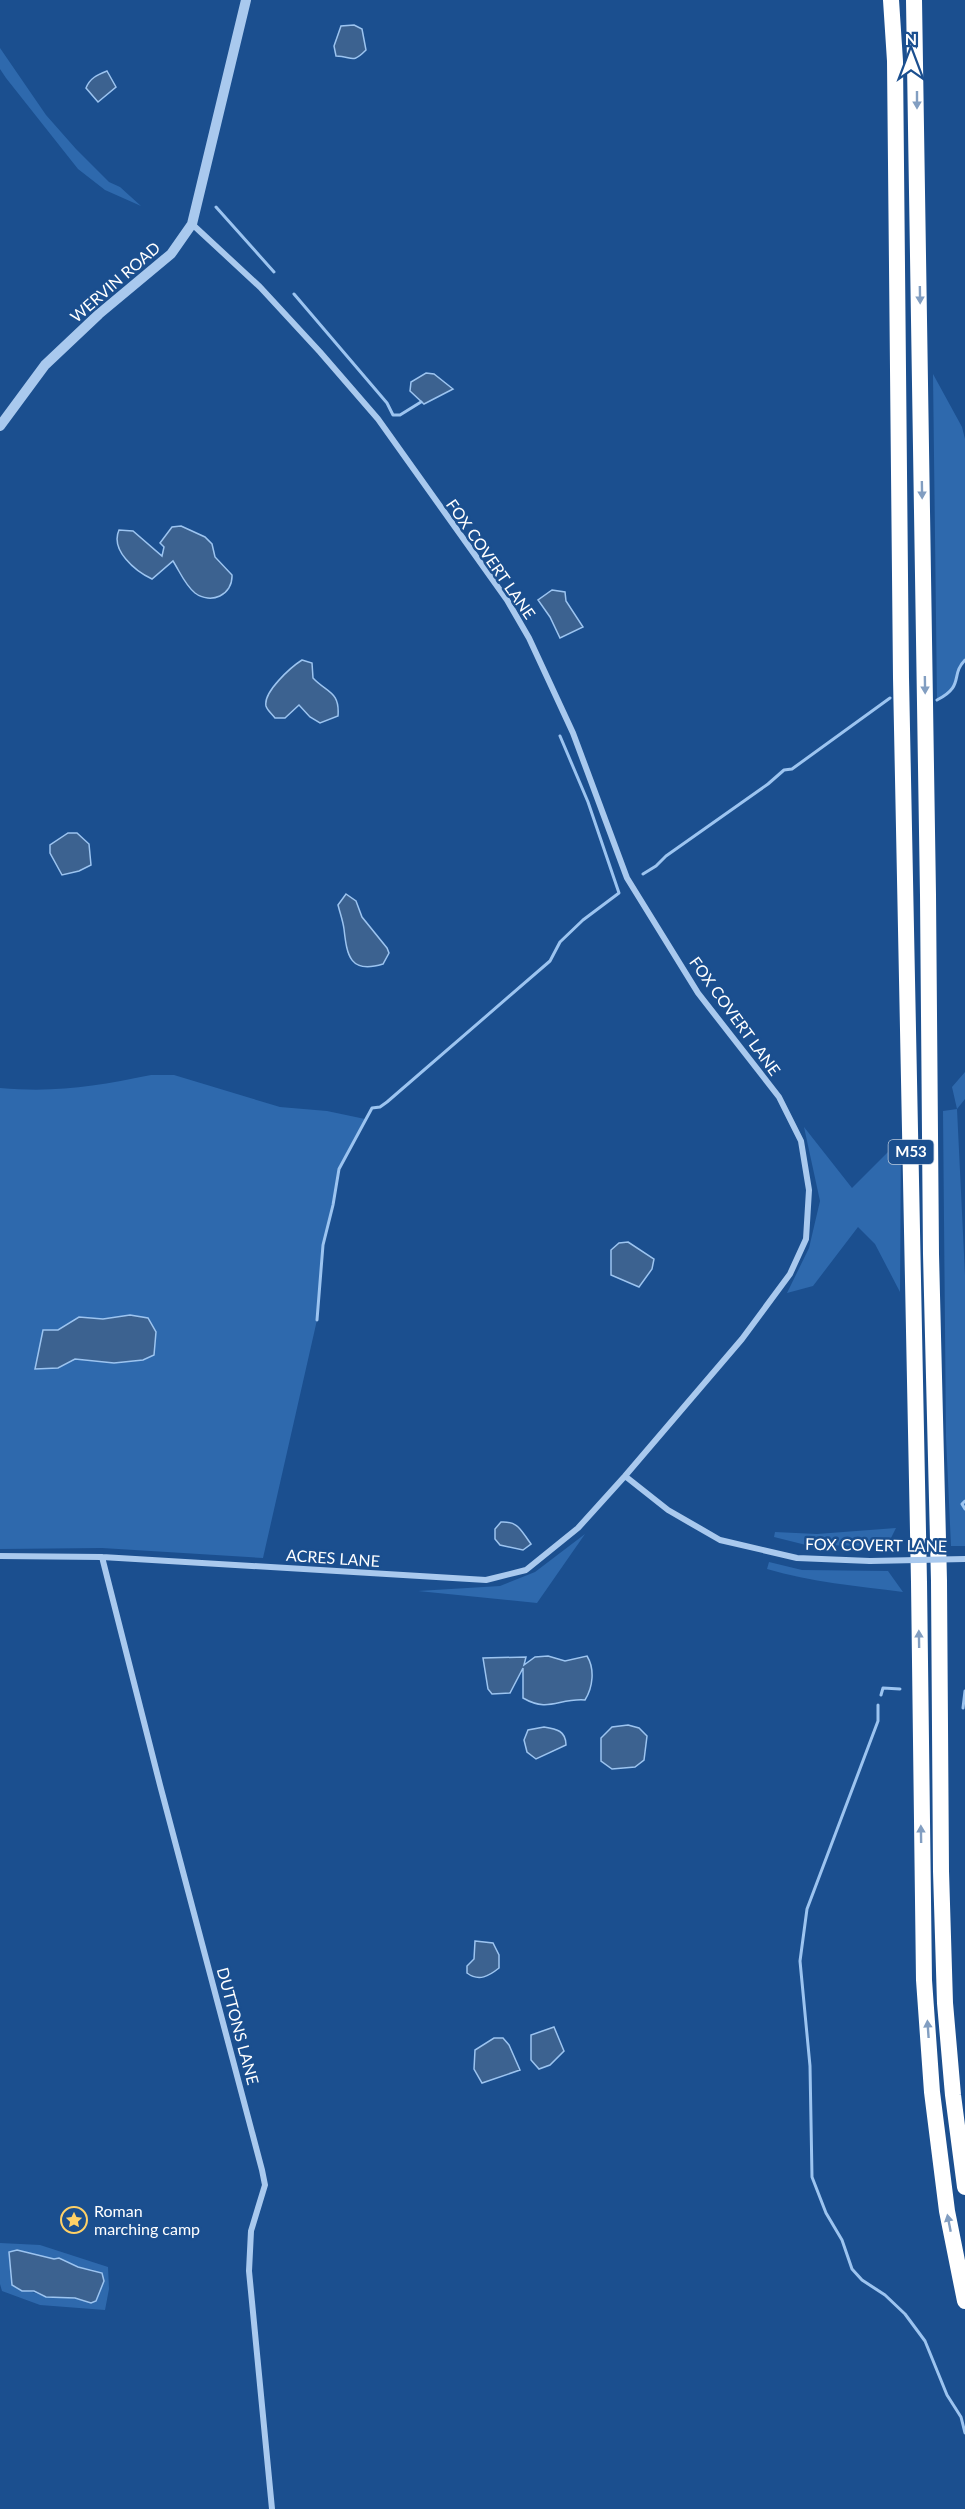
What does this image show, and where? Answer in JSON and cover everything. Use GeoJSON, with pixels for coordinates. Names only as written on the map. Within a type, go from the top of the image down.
{"type":"FeatureCollection","features":[{"type":"Feature","properties":{"kind":"highway","name":"M53"},"geometry":{"type":"LineString","coordinates":[[891,0],[895,61],[902,678],[924,1980],[933,2092],[947,2211],[965,2301]]}},
{"type":"Feature","properties":{"kind":"highway","name":"M53"},"geometry":{"type":"LineString","coordinates":[[914,0],[927,813],[931,1254],[939,1581],[940,1871],[945,2003],[953,2095],[965,2187]]}},
{"type":"Feature","properties":{"kind":"street","name":"WERVIN ROAD"},"geometry":{"type":"LineString","coordinates":[[0,426],[45,365],[99,314],[171,254],[192,224],[246,0]]}},
{"type":"Feature","properties":{"kind":"street","name":"FOX COVERT LANE"},"geometry":{"type":"LineString","coordinates":[[192,224],[260,287],[320,351],[378,419],[507,600],[529,638],[573,733],[627,878],[698,993],[778,1097],[801,1142],[809,1190],[807,1239],[790,1274],[742,1339],[626,1476],[668,1510],[720,1539],[797,1557],[870,1561],[965,1559]]}},
{"type":"Feature","properties":{"kind":"street","name":"ACRES LANE"},"geometry":{"type":"LineString","coordinates":[[0,1556],[102,1557],[486,1580],[526,1570],[578,1528],[626,1476]]}},
{"type":"Feature","properties":{"kind":"street","name":"DUTTONS LANE"},"geometry":{"type":"LineString","coordinates":[[102,1557],[265,2185],[251,2230],[249,2271],[272,2509]]}},
{"type":"Feature","properties":{"kind":"shaded area"},"geometry":{"type":"Polygon","coordinates":[[[354,25],[362,29],[366,50],[352,59],[336,56],[334,46],[341,26],[354,25]]]}},
{"type":"Feature","properties":{"kind":"shaded area"},"geometry":{"type":"Polygon","coordinates":[[[0,48],[46,115],[76,149],[109,182],[120,187],[141,206],[105,190],[78,169],[0,69],[0,48]]]}},
{"type":"Feature","properties":{"kind":"shaded area"},"geometry":{"type":"Polygon","coordinates":[[[107,71],[116,87],[98,102],[86,88],[94,77],[107,71]]]}},
{"type":"Feature","properties":{"kind":"shaded area"},"geometry":{"type":"Polygon","coordinates":[[[426,373],[434,374],[453,389],[424,404],[410,391],[411,382],[426,373]]]}},
{"type":"Feature","properties":{"kind":"shaded area"},"geometry":{"type":"Polygon","coordinates":[[[933,374],[962,427],[965,439],[965,660],[951,690],[937,700],[933,374]]]}},
{"type":"Feature","properties":{"kind":"shaded area"},"geometry":{"type":"Polygon","coordinates":[[[181,526],[205,537],[212,544],[215,557],[232,575],[229,588],[225,593],[208,598],[195,593],[185,582],[173,561],[152,579],[138,571],[126,559],[118,545],[119,530],[133,531],[162,556],[164,547],[160,543],[172,527],[181,526]]]}},
{"type":"Feature","properties":{"kind":"shaded area"},"geometry":{"type":"Polygon","coordinates":[[[552,590],[565,592],[566,601],[583,627],[560,638],[550,617],[538,600],[552,590]]]}},
{"type":"Feature","properties":{"kind":"shaded area"},"geometry":{"type":"Polygon","coordinates":[[[302,660],[312,663],[313,678],[335,697],[338,716],[320,723],[310,717],[299,705],[285,718],[275,718],[267,709],[266,700],[273,687],[302,660]]]}},
{"type":"Feature","properties":{"kind":"shaded area"},"geometry":{"type":"Polygon","coordinates":[[[68,833],[77,833],[89,844],[91,865],[62,875],[50,853],[50,845],[68,833]]]}},
{"type":"Feature","properties":{"kind":"shaded area"},"geometry":{"type":"Polygon","coordinates":[[[346,894],[356,901],[362,917],[387,948],[389,953],[383,964],[363,967],[352,960],[349,955],[338,905],[346,894]]]}},
{"type":"Feature","properties":{"kind":"shaded area"},"geometry":{"type":"Polygon","coordinates":[[[965,1072],[965,1099],[957,1109],[952,1087],[965,1072]]]}},
{"type":"Feature","properties":{"kind":"shaded area"},"geometry":{"type":"Polygon","coordinates":[[[151,1075],[174,1075],[280,1107],[327,1111],[365,1119],[339,1169],[323,1245],[317,1320],[263,1558],[102,1548],[0,1549],[0,1088],[40,1090],[76,1088],[151,1075]]]}},
{"type":"Feature","properties":{"kind":"shaded area"},"geometry":{"type":"Polygon","coordinates":[[[957,1109],[965,1275],[965,1546],[951,1546],[946,1437],[943,1111],[957,1109]]]}},
{"type":"Feature","properties":{"kind":"shaded area"},"geometry":{"type":"Polygon","coordinates":[[[804,1127],[852,1188],[901,1139],[900,1292],[875,1244],[858,1227],[813,1286],[787,1293],[809,1248],[820,1201],[804,1127]]]}},
{"type":"Feature","properties":{"kind":"shaded area"},"geometry":{"type":"Polygon","coordinates":[[[628,1242],[654,1259],[652,1269],[639,1287],[611,1275],[611,1250],[619,1243],[628,1242]]]}},
{"type":"Feature","properties":{"kind":"shaded area"},"geometry":{"type":"Polygon","coordinates":[[[130,1315],[148,1318],[156,1332],[154,1355],[143,1360],[114,1363],[75,1359],[58,1368],[35,1369],[43,1330],[58,1330],[79,1317],[103,1319],[130,1315]]]}},
{"type":"Feature","properties":{"kind":"shaded area"},"geometry":{"type":"Polygon","coordinates":[[[501,1522],[516,1525],[531,1544],[523,1550],[500,1545],[495,1539],[495,1529],[501,1522]]]}},
{"type":"Feature","properties":{"kind":"shaded area"},"geometry":{"type":"Polygon","coordinates":[[[896,1528],[887,1546],[806,1545],[774,1537],[775,1532],[817,1534],[896,1528]]]}},
{"type":"Feature","properties":{"kind":"shaded area"},"geometry":{"type":"Polygon","coordinates":[[[585,1534],[537,1603],[418,1591],[500,1586],[535,1572],[585,1534]]]}},
{"type":"Feature","properties":{"kind":"shaded area"},"geometry":{"type":"Polygon","coordinates":[[[769,1562],[802,1570],[888,1571],[903,1592],[800,1577],[767,1569],[769,1562]]]}},
{"type":"Feature","properties":{"kind":"shaded area"},"geometry":{"type":"Polygon","coordinates":[[[548,1656],[565,1661],[587,1656],[590,1661],[592,1678],[585,1700],[547,1705],[523,1698],[523,1668],[510,1693],[492,1694],[488,1689],[483,1658],[526,1657],[524,1665],[535,1657],[548,1656]]]}},
{"type":"Feature","properties":{"kind":"shaded area"},"geometry":{"type":"Polygon","coordinates":[[[628,1725],[639,1728],[647,1736],[644,1760],[635,1767],[612,1769],[601,1761],[601,1738],[612,1727],[628,1725]]]}},
{"type":"Feature","properties":{"kind":"shaded area"},"geometry":{"type":"Polygon","coordinates":[[[544,1727],[560,1732],[566,1740],[566,1745],[536,1759],[527,1752],[524,1740],[528,1730],[544,1727]]]}},
{"type":"Feature","properties":{"kind":"shaded area"},"geometry":{"type":"Polygon","coordinates":[[[475,1941],[493,1943],[499,1955],[499,1968],[484,1977],[471,1976],[467,1973],[467,1966],[474,1959],[475,1941]]]}},
{"type":"Feature","properties":{"kind":"shaded area"},"geometry":{"type":"Polygon","coordinates":[[[554,2027],[564,2051],[550,2065],[539,2069],[531,2060],[531,2035],[554,2027]]]}},
{"type":"Feature","properties":{"kind":"shaded area"},"geometry":{"type":"Polygon","coordinates":[[[494,2038],[503,2038],[509,2045],[520,2070],[482,2083],[474,2069],[475,2050],[494,2038]]]}},
{"type":"Feature","properties":{"kind":"shaded area"},"geometry":{"type":"Polygon","coordinates":[[[0,2243],[40,2245],[108,2267],[109,2289],[105,2310],[40,2305],[2,2291],[0,2243]],[[17,2250],[22,2291],[83,2301],[101,2288],[104,2281],[94,2270],[78,2267],[59,2258],[54,2259],[17,2250]]]}},
{"type":"Feature","properties":{"kind":"shaded area"},"geometry":{"type":"Polygon","coordinates":[[[17,2250],[54,2259],[59,2258],[78,2267],[102,2273],[104,2281],[96,2301],[91,2303],[75,2298],[46,2297],[34,2291],[22,2291],[12,2285],[9,2252],[17,2250]]]}},
{"type":"Feature","properties":{"kind":"waterway"},"geometry":{"type":"LineString","coordinates":[[216,207],[274,272]]}},
{"type":"Feature","properties":{"kind":"waterway"},"geometry":{"type":"LineString","coordinates":[[294,294],[387,403],[393,415],[400,415],[421,402]]}},
{"type":"Feature","properties":{"kind":"waterway"},"geometry":{"type":"LineString","coordinates":[[937,700],[951,690],[965,660]]}},
{"type":"Feature","properties":{"kind":"waterway"},"geometry":{"type":"LineString","coordinates":[[643,874],[784,770],[792,769],[890,698]]}},
{"type":"Feature","properties":{"kind":"waterway"},"geometry":{"type":"LineString","coordinates":[[317,1320],[323,1245],[339,1169],[372,1108],[380,1107],[387,1102],[550,961],[560,942],[583,920],[619,893],[588,802],[560,736]]}},
{"type":"Feature","properties":{"kind":"waterway"},"geometry":{"type":"LineString","coordinates":[[965,1501],[962,1504],[965,1509]]}},
{"type":"Feature","properties":{"kind":"waterway"},"geometry":{"type":"LineString","coordinates":[[881,1695],[883,1688],[900,1689]]}},
{"type":"Feature","properties":{"kind":"waterway"},"geometry":{"type":"LineString","coordinates":[[963,1708],[965,1691]]}},
{"type":"Feature","properties":{"kind":"waterway"},"geometry":{"type":"LineString","coordinates":[[878,1705],[878,1721],[807,1909],[800,1961],[810,2066],[812,2177],[826,2213],[842,2240],[852,2269],[862,2280],[885,2295],[905,2314],[925,2341],[947,2395],[961,2417],[965,2433]]}},
{"type":"Feature","properties":{"kind":"place","name":"Roman marching camp"},"geometry":{"type":"Point","coordinates":[74,2220]}}]}
